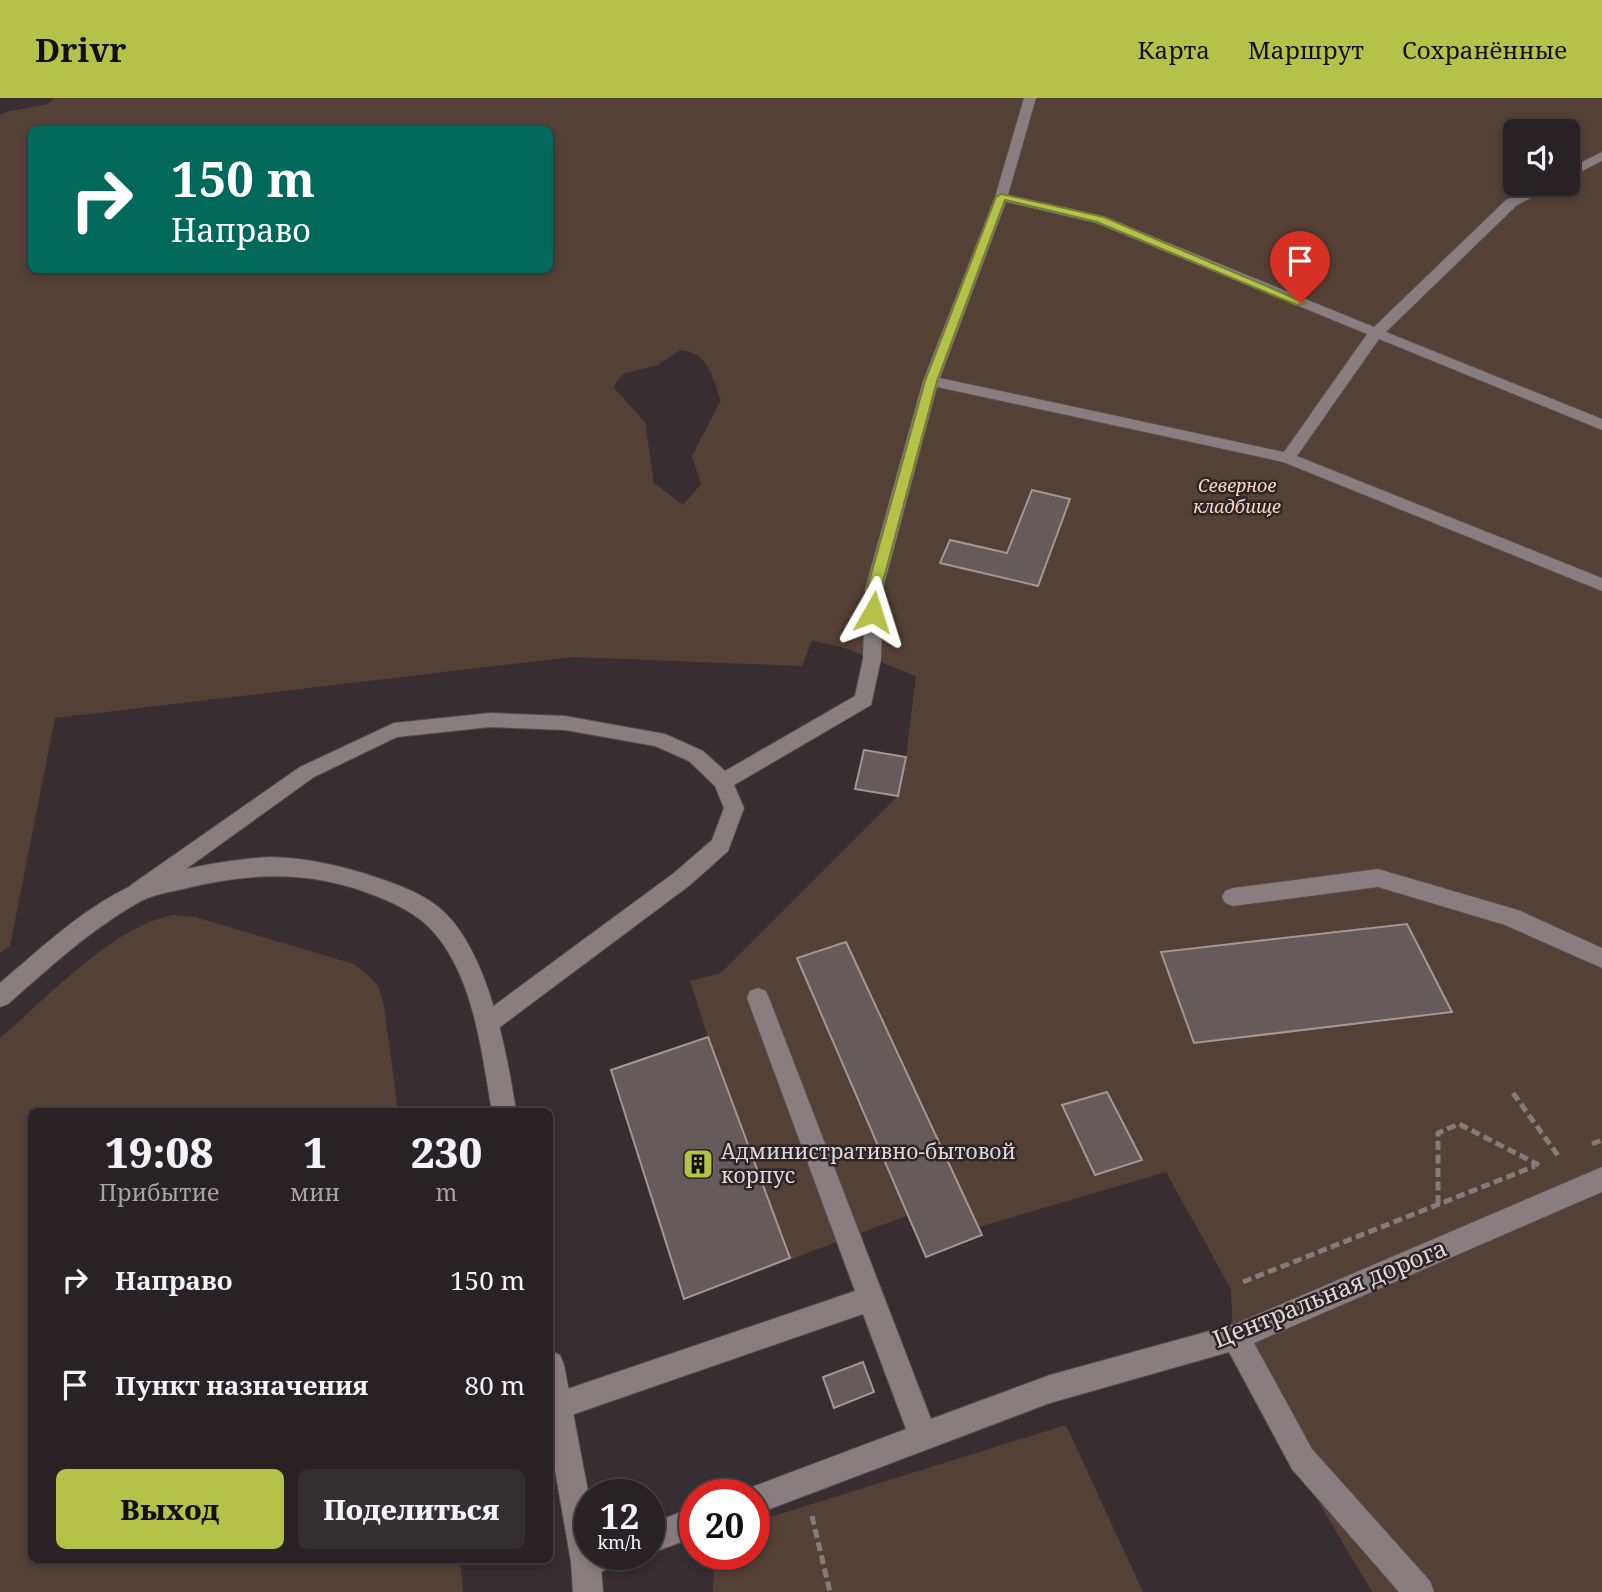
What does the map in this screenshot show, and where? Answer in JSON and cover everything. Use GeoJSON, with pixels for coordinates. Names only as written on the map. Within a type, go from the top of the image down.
{"type":"FeatureCollection","features":[{"type":"Feature","properties":{"kind":"street"},"geometry":{"type":"LineString","coordinates":[[723,782],[864,700],[872,659],[874,589],[931,381],[1001,197],[1030,98]]}},
{"type":"Feature","properties":{"kind":"street"},"geometry":{"type":"LineString","coordinates":[[1580,168],[1602,156]]}},
{"type":"Feature","properties":{"kind":"street"},"geometry":{"type":"LineString","coordinates":[[1289,457],[1376,334],[1511,204],[1526,196]]}},
{"type":"Feature","properties":{"kind":"street"},"geometry":{"type":"LineString","coordinates":[[1001,197],[1100,219],[1602,425]]}},
{"type":"Feature","properties":{"kind":"street"},"geometry":{"type":"LineString","coordinates":[[931,381],[1289,457],[1602,585]]}},
{"type":"Feature","properties":{"kind":"street"},"geometry":{"type":"LineString","coordinates":[[0,997],[84,926],[138,892],[307,772],[394,730],[490,720],[565,723],[658,739],[696,756],[723,782],[734,808],[721,845],[682,879],[488,1023]]}},
{"type":"Feature","properties":{"kind":"street"},"geometry":{"type":"LineString","coordinates":[[138,892],[229,867],[281,864],[337,873],[393,892],[436,917],[463,957],[488,1023],[503,1108]]}},
{"type":"Feature","properties":{"kind":"street"},"geometry":{"type":"LineString","coordinates":[[1233,897],[1378,878],[1510,917],[1602,958]]}},
{"type":"Feature","properties":{"kind":"street"},"geometry":{"type":"LineString","coordinates":[[758,998],[923,1437]]}},
{"type":"Feature","properties":{"kind":"street","name":"Центральная дорога"},"geometry":{"type":"LineString","coordinates":[[770,1494],[1050,1389],[1236,1337],[1602,1179]]}},
{"type":"Feature","properties":{"kind":"street"},"geometry":{"type":"LineString","coordinates":[[557,1406],[872,1297]]}},
{"type":"Feature","properties":{"kind":"street"},"geometry":{"type":"LineString","coordinates":[[1236,1337],[1302,1459],[1419,1592]]}},
{"type":"Feature","properties":{"kind":"street"},"geometry":{"type":"LineString","coordinates":[[553,1383],[576,1479]]}},
{"type":"Feature","properties":{"kind":"street"},"geometry":{"type":"LineString","coordinates":[[587,1592],[593,1570]]}},
{"type":"Feature","properties":{"kind":"path"},"geometry":{"type":"LineString","coordinates":[[1513,1093],[1559,1157]]}},
{"type":"Feature","properties":{"kind":"path"},"geometry":{"type":"LineString","coordinates":[[1438,1205],[1438,1133],[1459,1124],[1539,1165]]}},
{"type":"Feature","properties":{"kind":"path"},"geometry":{"type":"LineString","coordinates":[[1581,1148],[1602,1140]]}},
{"type":"Feature","properties":{"kind":"path"},"geometry":{"type":"LineString","coordinates":[[1243,1282],[1570,1152]]}},
{"type":"Feature","properties":{"kind":"path"},"geometry":{"type":"LineString","coordinates":[[803,1482],[831,1592]]}},
{"type":"Feature","properties":{"kind":"green space","name":"Северное кладбище"},"geometry":{"type":"Polygon","coordinates":[[[54,98],[1602,98],[1602,1592],[1372,1592],[1234,1360],[1231,1289],[1166,1172],[979,1227],[982,1235],[926,1257],[909,1215],[684,1299],[611,1070],[708,1037],[690,981],[721,973],[898,796],[906,757],[916,676],[842,647],[812,641],[802,666],[572,657],[55,718],[10,946],[0,953],[0,115],[48,104],[54,98]],[[680,350],[658,365],[623,374],[613,387],[645,422],[654,483],[683,505],[701,484],[692,456],[721,400],[708,367],[697,355],[680,350]]]}},
{"type":"Feature","properties":{"kind":"green space"},"geometry":{"type":"Polygon","coordinates":[[[173,915],[195,917],[354,964],[378,986],[384,1005],[398,1108],[28,1108],[28,1563],[460,1563],[463,1592],[0,1592],[0,1038],[104,948],[150,922],[173,915]]]}},
{"type":"Feature","properties":{"kind":"green space"},"geometry":{"type":"Polygon","coordinates":[[[1066,1425],[1143,1592],[713,1592],[714,1570],[770,1570],[770,1517],[1066,1425]]]}},
{"type":"Feature","properties":{"kind":"building"},"geometry":{"type":"Polygon","coordinates":[[[1032,490],[1070,499],[1038,586],[940,563],[950,540],[1007,553],[1032,490]]]}},
{"type":"Feature","properties":{"kind":"building"},"geometry":{"type":"Polygon","coordinates":[[[864,750],[906,757],[898,796],[855,789],[864,750]]]}},
{"type":"Feature","properties":{"kind":"building"},"geometry":{"type":"Polygon","coordinates":[[[1407,924],[1452,1012],[1194,1043],[1161,952],[1407,924]]]}},
{"type":"Feature","properties":{"kind":"building"},"geometry":{"type":"Polygon","coordinates":[[[846,942],[982,1235],[926,1257],[797,958],[846,942]]]}},
{"type":"Feature","properties":{"kind":"building","name":"Административно-бытовой корпус"},"geometry":{"type":"Polygon","coordinates":[[[708,1037],[790,1258],[684,1299],[611,1070],[708,1037]]]}},
{"type":"Feature","properties":{"kind":"building"},"geometry":{"type":"Polygon","coordinates":[[[1107,1092],[1142,1160],[1095,1175],[1062,1105],[1107,1092]]]}},
{"type":"Feature","properties":{"kind":"building"},"geometry":{"type":"Polygon","coordinates":[[[863,1362],[874,1392],[834,1408],[823,1377],[863,1362]]]}},
{"type":"Feature","properties":{"kind":"place","name":"Административно-бытовой корпус"},"geometry":{"type":"Point","coordinates":[698,1164]}},
{"type":"Feature","properties":{"kind":"route"},"geometry":{"type":"LineString","coordinates":[[873,612],[874,589],[931,381],[1001,197],[1100,219],[1300,303]]}}]}
